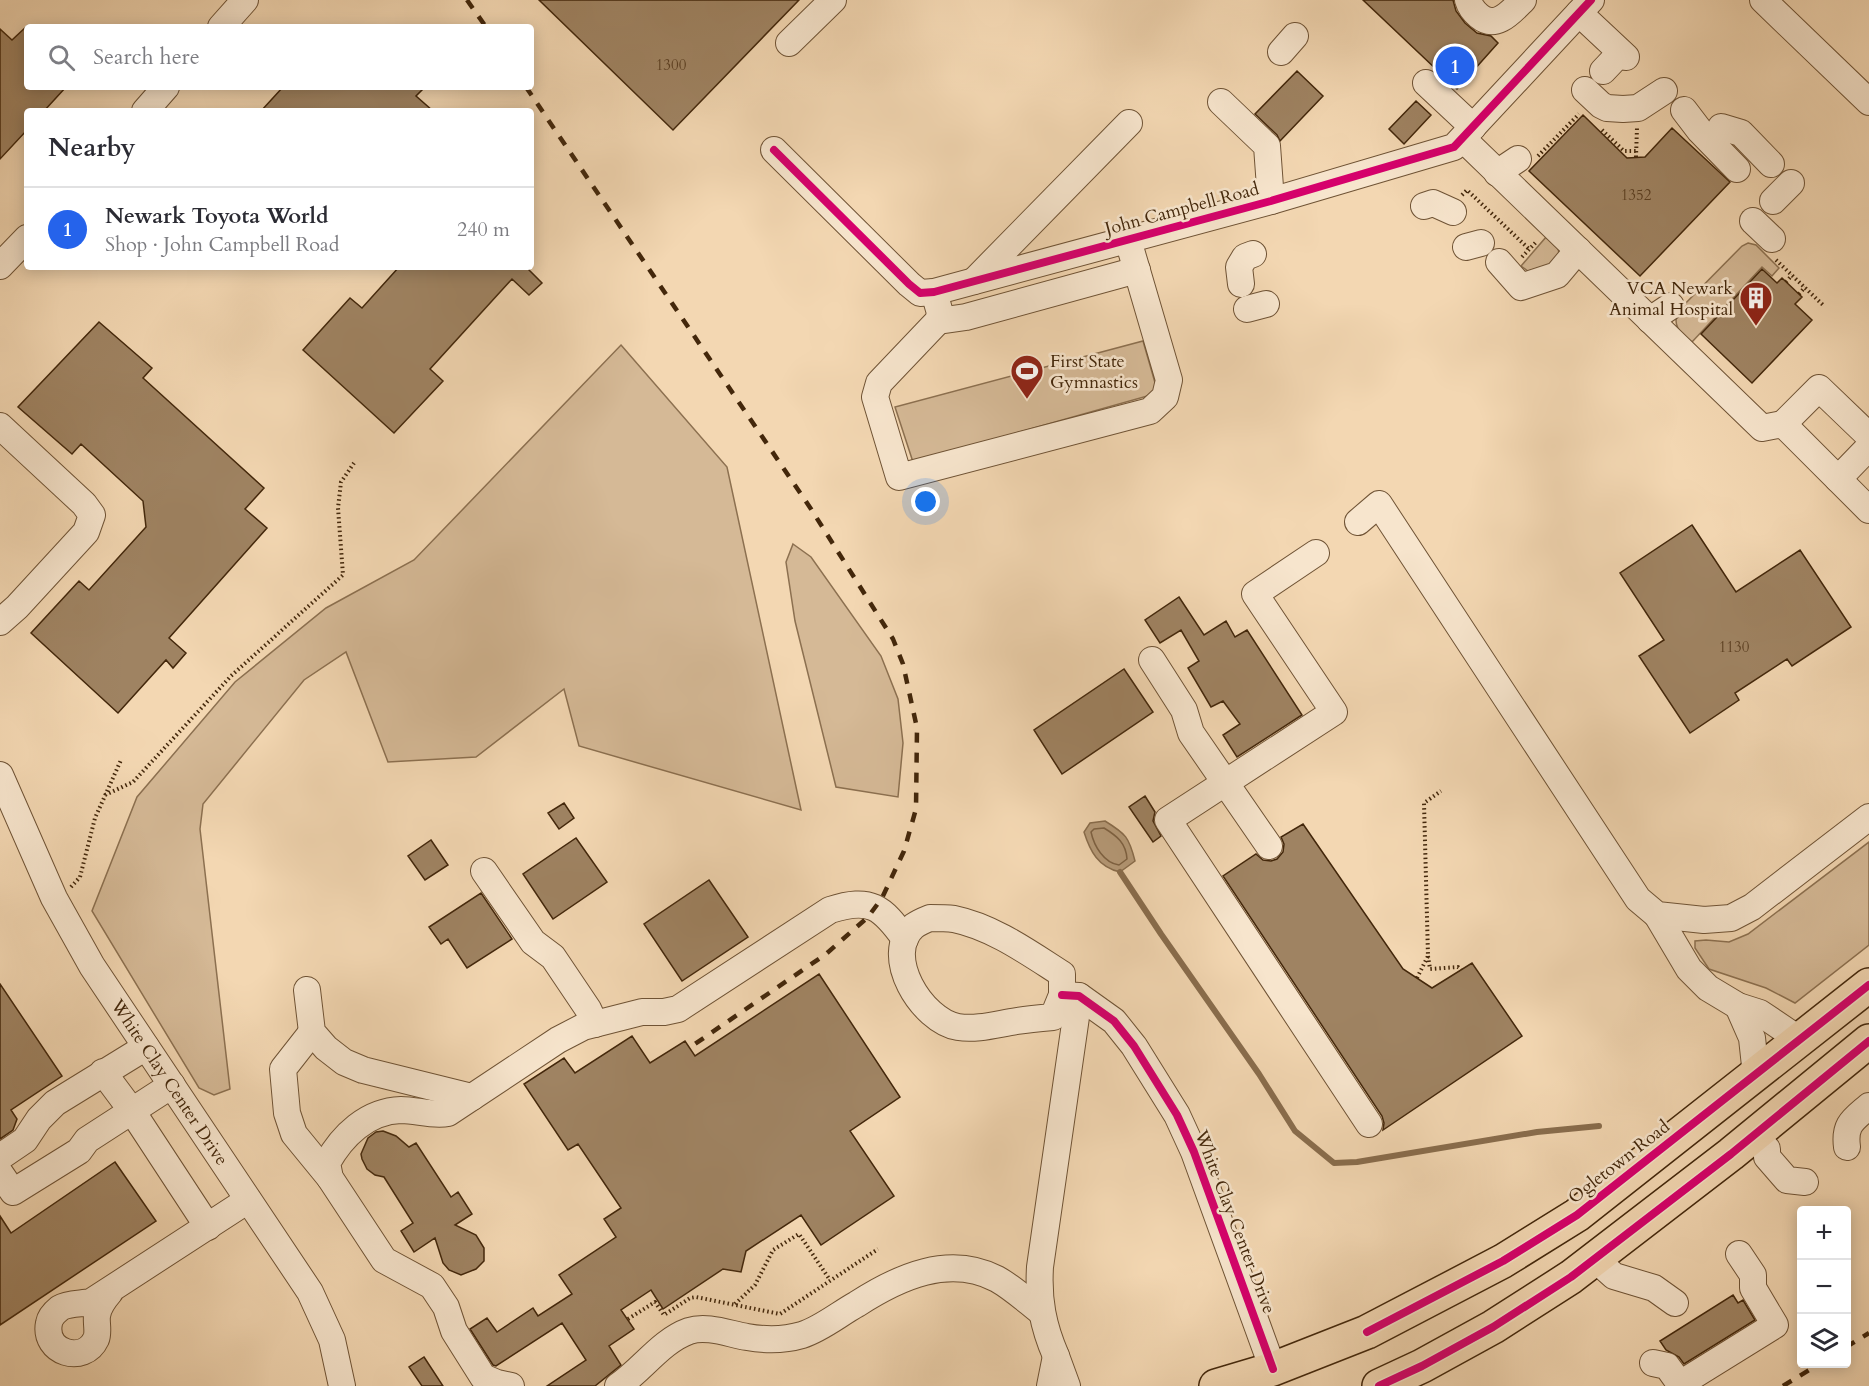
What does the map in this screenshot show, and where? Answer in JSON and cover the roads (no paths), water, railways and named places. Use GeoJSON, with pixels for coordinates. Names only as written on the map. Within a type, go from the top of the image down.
{"type":"FeatureCollection","features":[{"type":"Feature","properties":{"kind":"main road","name":"Ogletown Road"},"geometry":{"type":"LineString","coordinates":[[1216,1386],[1273,1368],[1367,1332],[1503,1261],[1577,1215],[1869,985]]}},
{"type":"Feature","properties":{"kind":"main road"},"geometry":{"type":"LineString","coordinates":[[1760,1142],[1746,1127],[1743,1116],[1838,1037],[1869,994]]}},
{"type":"Feature","properties":{"kind":"main road"},"geometry":{"type":"LineString","coordinates":[[1379,1386],[1422,1366],[1535,1302],[1760,1142],[1866,1042]]}},
{"type":"Feature","properties":{"kind":"main road"},"geometry":{"type":"LineString","coordinates":[[1395,1386],[1422,1366]]}},
{"type":"Feature","properties":{"kind":"street"},"geometry":{"type":"LineString","coordinates":[[789,43],[833,0]]}},
{"type":"Feature","properties":{"kind":"street"},"geometry":{"type":"LineString","coordinates":[[1468,0],[1473,11],[1483,19],[1493,22],[1504,18],[1523,0]]}},
{"type":"Feature","properties":{"kind":"street"},"geometry":{"type":"LineString","coordinates":[[1763,0],[1869,102]]}},
{"type":"Feature","properties":{"kind":"street"},"geometry":{"type":"LineString","coordinates":[[224,24],[243,2]]}},
{"type":"Feature","properties":{"kind":"street"},"geometry":{"type":"LineString","coordinates":[[1585,7],[1623,55],[1603,71]]}},
{"type":"Feature","properties":{"kind":"street","name":"John Campbell Road"},"geometry":{"type":"LineString","coordinates":[[934,292],[1128,240],[1255,200],[1455,147],[1585,7]]}},
{"type":"Feature","properties":{"kind":"street"},"geometry":{"type":"LineString","coordinates":[[1426,82],[1468,133],[1516,164],[1578,250],[1660,313],[1762,428],[1783,424],[1819,388],[1869,436]]}},
{"type":"Feature","properties":{"kind":"street"},"geometry":{"type":"LineString","coordinates":[[148,108],[163,90]]}},
{"type":"Feature","properties":{"kind":"street"},"geometry":{"type":"LineString","coordinates":[[1583,100],[1607,108],[1638,108],[1664,91]]}},
{"type":"Feature","properties":{"kind":"street"},"geometry":{"type":"LineString","coordinates":[[1229,104],[1267,146],[1255,200]]}},
{"type":"Feature","properties":{"kind":"street"},"geometry":{"type":"LineString","coordinates":[[1684,110],[1700,131],[1737,169]]}},
{"type":"Feature","properties":{"kind":"street"},"geometry":{"type":"LineString","coordinates":[[974,282],[1129,123]]}},
{"type":"Feature","properties":{"kind":"street"},"geometry":{"type":"LineString","coordinates":[[1721,127],[1741,133],[1771,164]]}},
{"type":"Feature","properties":{"kind":"street"},"geometry":{"type":"LineString","coordinates":[[774,150],[909,284],[920,293],[934,292],[940,313],[939,321],[879,383],[875,397],[899,477],[1150,411],[1165,397],[1169,380],[1128,240]]}},
{"type":"Feature","properties":{"kind":"street"},"geometry":{"type":"LineString","coordinates":[[1773,201],[1791,183]]}},
{"type":"Feature","properties":{"kind":"street"},"geometry":{"type":"LineString","coordinates":[[1424,206],[1433,203],[1451,211]]}},
{"type":"Feature","properties":{"kind":"street"},"geometry":{"type":"LineString","coordinates":[[1754,221],[1770,246]]}},
{"type":"Feature","properties":{"kind":"street"},"geometry":{"type":"LineString","coordinates":[[0,267],[24,240]]}},
{"type":"Feature","properties":{"kind":"street"},"geometry":{"type":"LineString","coordinates":[[1509,261],[1521,286],[1557,275],[1578,250]]}},
{"type":"Feature","properties":{"kind":"street"},"geometry":{"type":"LineString","coordinates":[[1241,284],[1239,267],[1245,257],[1253,254]]}},
{"type":"Feature","properties":{"kind":"street"},"geometry":{"type":"LineString","coordinates":[[939,321],[966,317],[1137,270]]}},
{"type":"Feature","properties":{"kind":"street"},"geometry":{"type":"LineString","coordinates":[[1783,424],[1869,510]]}},
{"type":"Feature","properties":{"kind":"street"},"geometry":{"type":"LineString","coordinates":[[0,426],[84,504],[92,515],[86,532],[17,607],[0,622]]}},
{"type":"Feature","properties":{"kind":"street"},"geometry":{"type":"LineString","coordinates":[[1838,479],[1869,447]]}},
{"type":"Feature","properties":{"kind":"street"},"geometry":{"type":"LineString","coordinates":[[1358,522],[1379,504],[1638,900],[1657,915],[1689,969],[1708,988],[1738,1006],[1760,1013],[1800,1040]]}},
{"type":"Feature","properties":{"kind":"street"},"geometry":{"type":"LineString","coordinates":[[1316,553],[1255,594],[1334,712],[1168,820],[1301,1011],[1369,1124]]}},
{"type":"Feature","properties":{"kind":"street"},"geometry":{"type":"LineString","coordinates":[[1152,660],[1184,710],[1191,732],[1269,846]]}},
{"type":"Feature","properties":{"kind":"street","name":"White Clay Center Drive"},"geometry":{"type":"LineString","coordinates":[[0,776],[54,898],[92,966],[310,1292],[332,1340],[342,1386]]}},
{"type":"Feature","properties":{"kind":"street"},"geometry":{"type":"LineString","coordinates":[[1657,915],[1704,920],[1731,918],[1752,906],[1869,817]]}},
{"type":"Feature","properties":{"kind":"street"},"geometry":{"type":"LineString","coordinates":[[483,871],[533,942],[553,957],[588,1009],[595,1024]]}},
{"type":"Feature","properties":{"kind":"street"},"geometry":{"type":"LineString","coordinates":[[330,1178],[327,1163],[337,1144],[356,1126],[377,1116],[398,1110],[438,1115],[448,1113],[558,1040],[583,1028],[642,1012],[664,1012],[678,1009],[830,910],[846,905],[862,904],[885,913],[905,939]]}},
{"type":"Feature","properties":{"kind":"street"},"geometry":{"type":"LineString","coordinates":[[1067,1386],[1046,1333],[1039,1289],[1071,995],[1062,974],[977,926],[952,919],[930,918],[914,926],[905,939],[901,957],[915,994],[927,1009],[942,1021],[956,1027],[976,1028],[1053,1017],[1071,995]]}},
{"type":"Feature","properties":{"kind":"street"},"geometry":{"type":"LineString","coordinates":[[307,990],[312,1032],[326,1048],[344,1062],[363,1070],[472,1097]]}},
{"type":"Feature","properties":{"kind":"street","name":"White Clay Center Drive"},"geometry":{"type":"LineString","coordinates":[[1071,995],[1114,1021],[1134,1046],[1178,1115],[1194,1152],[1273,1368]]}},
{"type":"Feature","properties":{"kind":"street"},"geometry":{"type":"LineString","coordinates":[[1738,1006],[1752,1038],[1756,1075]]}},
{"type":"Feature","properties":{"kind":"street"},"geometry":{"type":"LineString","coordinates":[[312,1032],[283,1069],[287,1113],[294,1134],[330,1178],[384,1260],[432,1286],[446,1307],[454,1331],[483,1377],[511,1386]]}},
{"type":"Feature","properties":{"kind":"street"},"geometry":{"type":"LineString","coordinates":[[0,1157],[26,1140],[39,1119],[55,1103],[146,1047]]}},
{"type":"Feature","properties":{"kind":"street"},"geometry":{"type":"LineString","coordinates":[[103,1072],[132,1111],[208,1227]]}},
{"type":"Feature","properties":{"kind":"street"},"geometry":{"type":"LineString","coordinates":[[0,1173],[13,1192],[79,1151],[87,1140],[172,1085]]}},
{"type":"Feature","properties":{"kind":"street"},"geometry":{"type":"LineString","coordinates":[[1847,1147],[1845,1133],[1851,1121],[1869,1106]]}},
{"type":"Feature","properties":{"kind":"street"},"geometry":{"type":"LineString","coordinates":[[1760,1142],[1767,1157],[1787,1180],[1801,1181]]}},
{"type":"Feature","properties":{"kind":"street"},"geometry":{"type":"LineString","coordinates":[[110,1292],[248,1200]]}},
{"type":"Feature","properties":{"kind":"street"},"geometry":{"type":"LineString","coordinates":[[1653,1363],[1667,1366],[1680,1384],[1775,1325],[1753,1288],[1753,1275],[1739,1254]]}},
{"type":"Feature","properties":{"kind":"street"},"geometry":{"type":"LineString","coordinates":[[1595,1259],[1614,1276],[1654,1288],[1675,1303]]}},
{"type":"Feature","properties":{"kind":"street"},"geometry":{"type":"LineString","coordinates":[[618,1386],[634,1375],[674,1339],[688,1331],[700,1328],[768,1340],[799,1336],[813,1331],[886,1287],[913,1274],[937,1268],[979,1272],[998,1280],[1041,1312]]}},
{"type":"Feature","properties":{"kind":"street"},"geometry":{"type":"LineString","coordinates":[[1050,1386],[1056,1356]]}},
{"type":"Feature","properties":{"kind":"water"},"geometry":{"type":"Polygon","coordinates":[[[1105,821],[1126,837],[1133,853],[1135,861],[1120,872],[1112,870],[1096,857],[1084,832],[1090,823],[1105,821]]]}},
{"type":"Feature","properties":{"kind":"waterway"},"geometry":{"type":"LineString","coordinates":[[1120,872],[1259,1074],[1295,1131],[1334,1163],[1357,1162],[1537,1132],[1599,1126]]}},
{"type":"Feature","properties":{"kind":"railway"},"geometry":{"type":"LineString","coordinates":[[467,0],[484,24]]}},
{"type":"Feature","properties":{"kind":"railway"},"geometry":{"type":"LineString","coordinates":[[528,90],[811,509],[893,639],[903,664],[917,728],[916,809],[904,851],[882,898],[868,917],[826,954],[692,1046]]}},
{"type":"Feature","properties":{"kind":"railway"},"geometry":{"type":"LineString","coordinates":[[1851,1344],[1869,1333]]}},
{"type":"Feature","properties":{"kind":"railway"},"geometry":{"type":"LineString","coordinates":[[1783,1386],[1812,1368]]}},
{"type":"Feature","properties":{"kind":"place","name":"Newark Toyota World"},"geometry":{"type":"Point","coordinates":[1455,66]}},
{"type":"Feature","properties":{"kind":"place","name":"VCA Newark Animal Hospital"},"geometry":{"type":"Point","coordinates":[1756,327]}},
{"type":"Feature","properties":{"kind":"place","name":"First State Gymnastics"},"geometry":{"type":"Point","coordinates":[1027,400]}}]}
